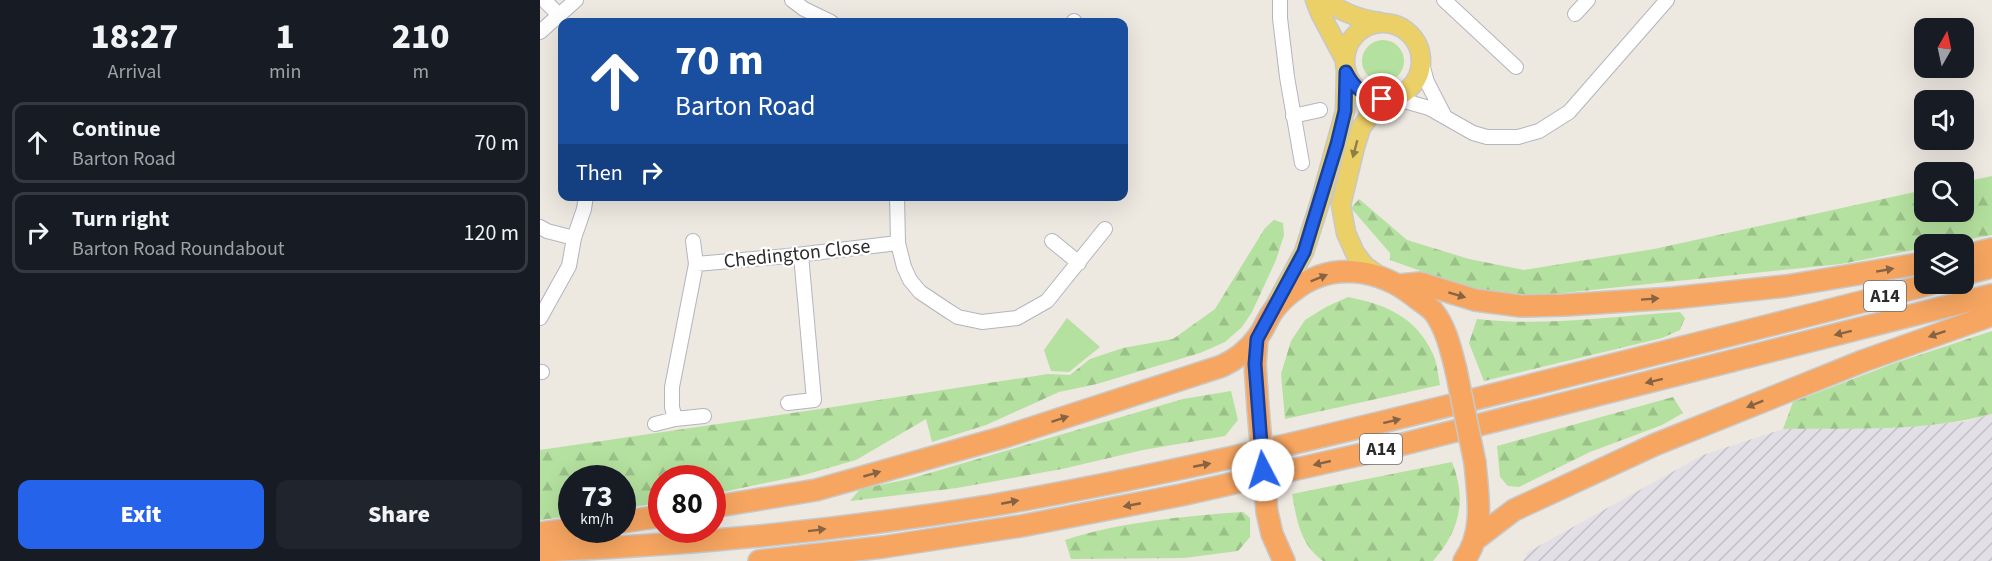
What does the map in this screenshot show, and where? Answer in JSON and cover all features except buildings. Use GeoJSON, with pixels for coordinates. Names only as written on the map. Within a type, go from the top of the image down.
{"type":"FeatureCollection","features":[{"type":"Feature","properties":{"kind":"highway"},"geometry":{"type":"LineString","coordinates":[[1974,254],[1992,249]]}},
{"type":"Feature","properties":{"kind":"highway","name":"A14"},"geometry":{"type":"LineString","coordinates":[[1400,285],[1420,283],[1475,300],[1521,306],[1565,305],[1673,298],[1786,286],[1914,265]]}},
{"type":"Feature","properties":{"kind":"highway"},"geometry":{"type":"LineString","coordinates":[[1974,272],[1992,267]]}},
{"type":"Feature","properties":{"kind":"highway"},"geometry":{"type":"LineString","coordinates":[[726,505],[816,490],[1004,437],[1222,366],[1239,357],[1257,339],[1272,312],[1293,291],[1332,273],[1355,271],[1378,275],[1400,285],[1432,311],[1449,341],[1475,463],[1479,518],[1476,539],[1464,561]]}},
{"type":"Feature","properties":{"kind":"highway","name":"A14"},"geometry":{"type":"LineString","coordinates":[[540,551],[759,537],[993,505],[1089,487],[1211,463],[1380,424],[1914,288]]}},
{"type":"Feature","properties":{"kind":"highway","name":"A14"},"geometry":{"type":"LineString","coordinates":[[759,561],[883,547],[986,531],[1181,495],[1372,452],[1992,295]]}},
{"type":"Feature","properties":{"kind":"highway"},"geometry":{"type":"LineString","coordinates":[[1476,539],[1514,510],[1654,445],[1863,361],[1992,315]]}},
{"type":"Feature","properties":{"kind":"highway"},"geometry":{"type":"LineString","coordinates":[[1257,339],[1255,364],[1267,512],[1272,534],[1284,561]]}},
{"type":"Feature","properties":{"kind":"highway"},"geometry":{"type":"LineString","coordinates":[[540,533],[558,531]]}},
{"type":"Feature","properties":{"kind":"main road"},"geometry":{"type":"LineString","coordinates":[[1315,0],[1346,66],[1351,82],[1370,97],[1388,98],[1404,93],[1419,73],[1421,60],[1418,47],[1411,36],[1401,28],[1388,23],[1362,19],[1348,14],[1324,0]]}},
{"type":"Feature","properties":{"kind":"main road"},"geometry":{"type":"LineString","coordinates":[[1272,312],[1304,252],[1321,199],[1345,111],[1347,48],[1353,38],[1363,29],[1375,24],[1388,23]]}},
{"type":"Feature","properties":{"kind":"main road"},"geometry":{"type":"LineString","coordinates":[[1378,275],[1365,266],[1355,253],[1346,233],[1341,205],[1361,128],[1388,98]]}},
{"type":"Feature","properties":{"kind":"street"},"geometry":{"type":"LineString","coordinates":[[544,0],[559,15]]}},
{"type":"Feature","properties":{"kind":"street"},"geometry":{"type":"LineString","coordinates":[[540,32],[576,0]]}},
{"type":"Feature","properties":{"kind":"street"},"geometry":{"type":"LineString","coordinates":[[792,0],[823,18]]}},
{"type":"Feature","properties":{"kind":"street"},"geometry":{"type":"LineString","coordinates":[[1280,0],[1280,21],[1302,163]]}},
{"type":"Feature","properties":{"kind":"street"},"geometry":{"type":"LineString","coordinates":[[1444,0],[1516,68]]}},
{"type":"Feature","properties":{"kind":"street"},"geometry":{"type":"LineString","coordinates":[[1575,14],[1588,0]]}},
{"type":"Feature","properties":{"kind":"street"},"geometry":{"type":"LineString","coordinates":[[1388,98],[1429,108],[1473,133],[1486,137],[1518,136],[1539,132],[1569,112],[1667,0]]}},
{"type":"Feature","properties":{"kind":"street"},"geometry":{"type":"LineString","coordinates":[[1421,60],[1427,82],[1446,118]]}},
{"type":"Feature","properties":{"kind":"street"},"geometry":{"type":"LineString","coordinates":[[1293,116],[1320,110]]}},
{"type":"Feature","properties":{"kind":"street"},"geometry":{"type":"LineString","coordinates":[[540,318],[569,266],[574,238],[585,201]]}},
{"type":"Feature","properties":{"kind":"street"},"geometry":{"type":"LineString","coordinates":[[897,201],[898,243],[903,267],[910,280],[920,292],[958,316],[982,322],[1017,318],[1047,301],[1105,230]]}},
{"type":"Feature","properties":{"kind":"street"},"geometry":{"type":"LineString","coordinates":[[540,227],[574,238]]}},
{"type":"Feature","properties":{"kind":"street"},"geometry":{"type":"LineString","coordinates":[[1052,240],[1079,262]]}},
{"type":"Feature","properties":{"kind":"street","name":"Chedington Close"},"geometry":{"type":"LineString","coordinates":[[675,419],[672,407],[672,387],[696,264],[693,241]]}},
{"type":"Feature","properties":{"kind":"street","name":"Chedington Close"},"geometry":{"type":"LineString","coordinates":[[696,264],[801,255],[898,243]]}},
{"type":"Feature","properties":{"kind":"street"},"geometry":{"type":"LineString","coordinates":[[788,403],[814,400],[801,255]]}},
{"type":"Feature","properties":{"kind":"street"},"geometry":{"type":"LineString","coordinates":[[656,424],[675,419],[704,416]]}},
{"type":"Feature","properties":{"kind":"shaded area"},"geometry":{"type":"Polygon","coordinates":[[[1992,414],[1992,561],[1523,561],[1528,552],[1703,455],[1783,429],[1879,428],[1963,422],[1992,414]]]}},
{"type":"Feature","properties":{"kind":"green space"},"geometry":{"type":"Polygon","coordinates":[[[1383,40],[1398,46],[1404,61],[1398,76],[1383,82],[1368,76],[1362,61],[1368,46],[1383,40]]]}},
{"type":"Feature","properties":{"kind":"green space"},"geometry":{"type":"Polygon","coordinates":[[[1992,176],[1992,235],[1974,238],[1974,234],[1914,234],[1914,250],[1841,264],[1534,296],[1469,288],[1390,260],[1390,253],[1351,208],[1359,199],[1407,240],[1469,259],[1524,270],[1654,249],[1914,192],[1914,222],[1974,222],[1974,180],[1992,176]]]}},
{"type":"Feature","properties":{"kind":"green space"},"geometry":{"type":"Polygon","coordinates":[[[1274,220],[1283,223],[1284,235],[1276,260],[1252,312],[1242,327],[1225,342],[1200,353],[1097,384],[1059,392],[986,425],[932,442],[926,419],[856,460],[804,475],[726,491],[726,465],[648,465],[648,505],[636,506],[636,465],[558,465],[558,518],[540,520],[540,450],[1048,374],[1070,375],[1090,359],[1123,348],[1173,339],[1215,309],[1265,228],[1274,220]]]}},
{"type":"Feature","properties":{"kind":"green space"},"geometry":{"type":"Polygon","coordinates":[[[1348,297],[1386,308],[1417,329],[1434,356],[1440,385],[1285,419],[1281,374],[1291,341],[1305,320],[1348,297]]]}},
{"type":"Feature","properties":{"kind":"green space"},"geometry":{"type":"Polygon","coordinates":[[[1680,312],[1685,318],[1680,330],[1662,338],[1484,381],[1469,343],[1477,319],[1528,322],[1680,312]]]}},
{"type":"Feature","properties":{"kind":"green space"},"geometry":{"type":"Polygon","coordinates":[[[1067,318],[1100,347],[1069,372],[1051,371],[1044,350],[1067,318]]]}},
{"type":"Feature","properties":{"kind":"green space"},"geometry":{"type":"Polygon","coordinates":[[[1992,331],[1992,414],[1967,420],[1915,426],[1783,429],[1793,402],[1892,364],[1992,331]]]}},
{"type":"Feature","properties":{"kind":"green space"},"geometry":{"type":"Polygon","coordinates":[[[1231,391],[1238,420],[1225,436],[1143,450],[1062,469],[957,488],[850,501],[860,489],[909,479],[1183,399],[1231,391]]]}},
{"type":"Feature","properties":{"kind":"green space"},"geometry":{"type":"Polygon","coordinates":[[[1673,397],[1683,413],[1662,425],[1590,452],[1519,487],[1508,486],[1500,477],[1497,446],[1673,397]]]}},
{"type":"Feature","properties":{"kind":"green space"},"geometry":{"type":"Polygon","coordinates":[[[1452,462],[1459,489],[1458,514],[1449,538],[1433,561],[1323,561],[1304,539],[1292,494],[1452,462]]]}},
{"type":"Feature","properties":{"kind":"green space"},"geometry":{"type":"Polygon","coordinates":[[[1243,512],[1250,518],[1250,537],[1238,551],[1184,558],[1071,559],[1065,540],[1130,524],[1243,512]]]}},
{"type":"Feature","properties":{"kind":"route"},"geometry":{"type":"LineString","coordinates":[[1263,470],[1255,364],[1257,339],[1304,252],[1345,111],[1346,72],[1351,82],[1360,91],[1370,97],[1382,99]]}}]}
